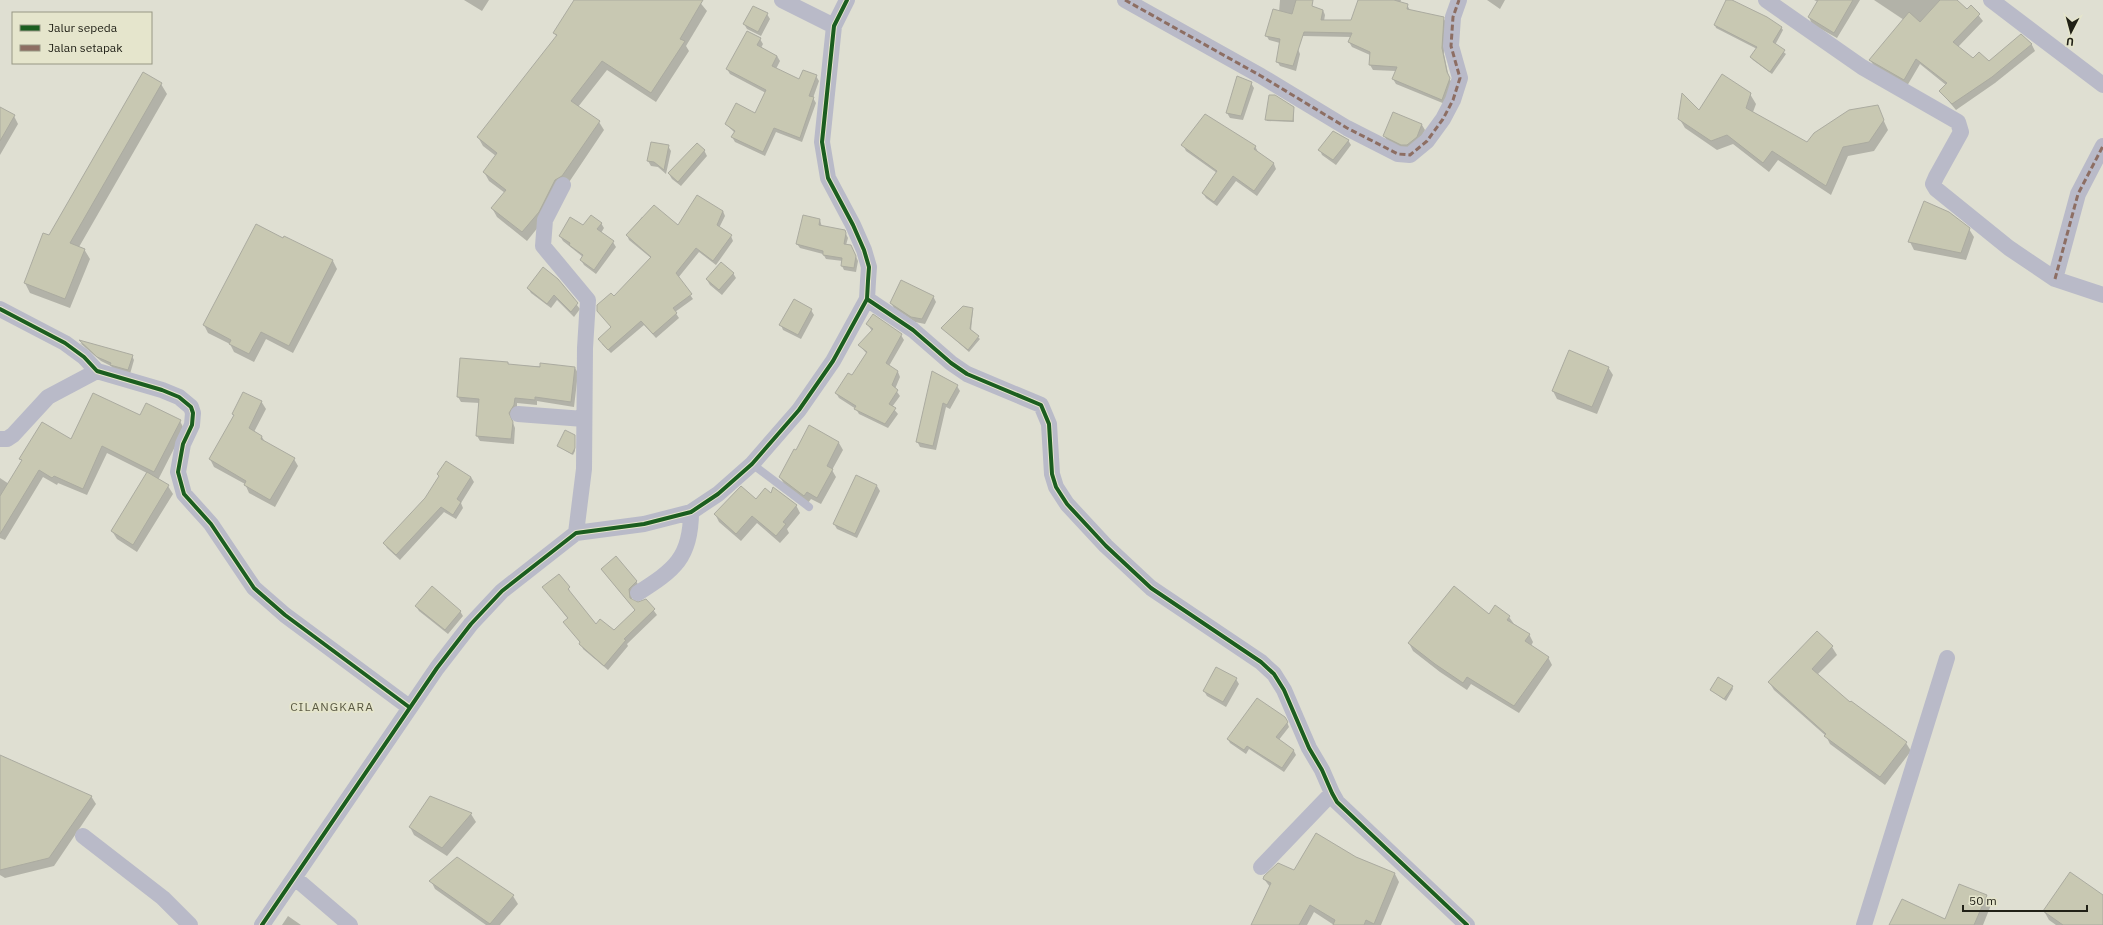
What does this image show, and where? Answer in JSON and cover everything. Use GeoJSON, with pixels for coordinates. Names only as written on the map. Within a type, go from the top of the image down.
{"type":"FeatureCollection","features":[{"type":"Feature","properties":{"kind":"street"},"geometry":{"type":"LineString","coordinates":[[782,0],[834,26]]}},
{"type":"Feature","properties":{"kind":"street"},"geometry":{"type":"LineString","coordinates":[[262,925],[409,707],[471,624],[502,591],[576,533],[644,524],[691,512],[718,494],[752,464],[799,410],[833,361],[867,299],[869,267],[854,225],[828,178],[822,142],[834,26],[847,0]]}},
{"type":"Feature","properties":{"kind":"street"},"geometry":{"type":"LineString","coordinates":[[1125,0],[1261,76],[1347,128],[1398,154],[1410,155],[1427,142],[1443,119],[1453,100],[1460,78],[1451,46],[1452,17],[1459,0]]}},
{"type":"Feature","properties":{"kind":"street"},"geometry":{"type":"LineString","coordinates":[[1766,0],[1862,67],[1958,122],[1961,132],[1936,177],[1933,184],[1936,190],[2009,248],[2055,279],[2103,295]]}},
{"type":"Feature","properties":{"kind":"street"},"geometry":{"type":"LineString","coordinates":[[1991,0],[2103,85]]}},
{"type":"Feature","properties":{"kind":"street"},"geometry":{"type":"LineString","coordinates":[[2055,279],[2075,201],[2103,146]]}},
{"type":"Feature","properties":{"kind":"street"},"geometry":{"type":"LineString","coordinates":[[563,185],[545,220],[543,246],[588,300],[585,348],[584,469],[576,533]]}},
{"type":"Feature","properties":{"kind":"street"},"geometry":{"type":"LineString","coordinates":[[867,299],[914,330],[951,363],[967,374],[1041,405],[1050,424],[1052,474],[1056,487],[1067,504],[1106,546],[1151,588],[1261,662],[1274,674],[1284,690],[1309,748],[1322,770],[1337,802],[1467,925]]}},
{"type":"Feature","properties":{"kind":"street"},"geometry":{"type":"LineString","coordinates":[[0,309],[65,343],[84,357],[97,371],[162,390],[179,397],[191,407],[193,413],[192,425],[183,444],[178,472],[184,494],[211,524],[254,588],[285,616],[409,707]]}},
{"type":"Feature","properties":{"kind":"street"},"geometry":{"type":"LineString","coordinates":[[0,439],[7,439],[13,435],[48,397],[97,371]]}},
{"type":"Feature","properties":{"kind":"street"},"geometry":{"type":"LineString","coordinates":[[518,414],[584,419]]}},
{"type":"Feature","properties":{"kind":"street"},"geometry":{"type":"LineString","coordinates":[[638,593],[665,575],[683,555],[691,530],[691,512]]}},
{"type":"Feature","properties":{"kind":"street"},"geometry":{"type":"LineString","coordinates":[[1864,925],[1947,658]]}},
{"type":"Feature","properties":{"kind":"street"},"geometry":{"type":"LineString","coordinates":[[1261,867],[1332,794]]}},
{"type":"Feature","properties":{"kind":"street"},"geometry":{"type":"LineString","coordinates":[[83,836],[163,898],[190,925]]}},
{"type":"Feature","properties":{"kind":"street"},"geometry":{"type":"LineString","coordinates":[[295,878],[350,925]]}},
{"type":"Feature","properties":{"kind":"lane"},"geometry":{"type":"LineString","coordinates":[[752,464],[809,507]]}},
{"type":"Feature","properties":{"kind":"building"},"geometry":{"type":"Polygon","coordinates":[[[574,0],[703,0],[680,39],[685,41],[651,93],[602,61],[571,101],[600,121],[562,176],[555,180],[539,212],[522,232],[491,208],[506,190],[483,172],[497,153],[477,137],[557,35],[553,33],[574,0]]]}},
{"type":"Feature","properties":{"kind":"building"},"geometry":{"type":"Polygon","coordinates":[[[1296,0],[1313,0],[1312,6],[1323,10],[1321,20],[1351,20],[1358,0],[1394,0],[1408,4],[1407,9],[1444,17],[1442,48],[1447,72],[1450,78],[1442,100],[1392,79],[1397,67],[1369,65],[1370,52],[1348,42],[1352,33],[1304,32],[1293,66],[1276,62],[1280,39],[1265,36],[1273,9],[1292,14],[1296,0]]]}},
{"type":"Feature","properties":{"kind":"building"},"geometry":{"type":"Polygon","coordinates":[[[1726,0],[1732,0],[1767,17],[1782,27],[1773,42],[1785,50],[1770,72],[1750,57],[1757,47],[1714,25],[1726,0]]]}},
{"type":"Feature","properties":{"kind":"building"},"geometry":{"type":"Polygon","coordinates":[[[1818,0],[1853,0],[1834,33],[1808,17],[1818,0]]]}},
{"type":"Feature","properties":{"kind":"building"},"geometry":{"type":"Polygon","coordinates":[[[1940,0],[1957,0],[1967,9],[1971,5],[1980,14],[1953,42],[1973,58],[1979,52],[1989,61],[2021,34],[2032,44],[1992,77],[1952,104],[1939,91],[1947,83],[1916,59],[1904,80],[1869,60],[1909,12],[1920,22],[1940,0]]]}},
{"type":"Feature","properties":{"kind":"building"},"geometry":{"type":"Polygon","coordinates":[[[753,6],[768,13],[758,32],[743,24],[753,6]]]}},
{"type":"Feature","properties":{"kind":"building"},"geometry":{"type":"Polygon","coordinates":[[[747,31],[761,38],[757,45],[777,56],[772,66],[799,79],[803,70],[817,75],[809,96],[814,97],[800,138],[774,128],[763,152],[731,137],[735,131],[725,124],[736,103],[755,113],[766,90],[726,69],[747,31]]]}},
{"type":"Feature","properties":{"kind":"building"},"geometry":{"type":"Polygon","coordinates":[[[143,72],[162,83],[70,243],[85,249],[65,299],[24,283],[43,233],[49,235],[143,72]]]}},
{"type":"Feature","properties":{"kind":"building"},"geometry":{"type":"Polygon","coordinates":[[[1722,74],[1751,93],[1746,108],[1807,142],[1814,133],[1849,110],[1878,105],[1884,120],[1869,142],[1843,147],[1826,186],[1772,151],[1763,163],[1727,135],[1711,141],[1678,119],[1682,93],[1699,110],[1722,74]]]}},
{"type":"Feature","properties":{"kind":"building"},"geometry":{"type":"Polygon","coordinates":[[[1237,76],[1252,82],[1241,116],[1226,113],[1237,76]]]}},
{"type":"Feature","properties":{"kind":"building"},"geometry":{"type":"Polygon","coordinates":[[[1269,95],[1275,95],[1294,107],[1293,121],[1265,120],[1269,95]]]}},
{"type":"Feature","properties":{"kind":"building"},"geometry":{"type":"Polygon","coordinates":[[[0,107],[15,115],[0,141],[0,107]]]}},
{"type":"Feature","properties":{"kind":"building"},"geometry":{"type":"Polygon","coordinates":[[[1393,112],[1422,124],[1417,137],[1407,145],[1401,145],[1383,136],[1393,112]]]}},
{"type":"Feature","properties":{"kind":"building"},"geometry":{"type":"Polygon","coordinates":[[[1205,114],[1256,146],[1254,149],[1274,163],[1254,191],[1233,176],[1214,202],[1202,193],[1217,171],[1181,145],[1205,114]]]}},
{"type":"Feature","properties":{"kind":"building"},"geometry":{"type":"Polygon","coordinates":[[[1333,131],[1349,140],[1333,160],[1318,150],[1333,131]]]}},
{"type":"Feature","properties":{"kind":"building"},"geometry":{"type":"Polygon","coordinates":[[[651,142],[669,145],[664,170],[654,162],[647,161],[651,142]]]}},
{"type":"Feature","properties":{"kind":"building"},"geometry":{"type":"Polygon","coordinates":[[[697,143],[705,150],[678,182],[668,173],[697,143]]]}},
{"type":"Feature","properties":{"kind":"building"},"geometry":{"type":"Polygon","coordinates":[[[697,195],[723,211],[717,225],[732,235],[713,261],[696,248],[676,273],[692,294],[673,308],[677,313],[653,334],[641,321],[608,350],[598,339],[611,327],[597,311],[597,305],[611,293],[614,296],[651,257],[626,235],[654,205],[678,225],[697,195]]]}},
{"type":"Feature","properties":{"kind":"building"},"geometry":{"type":"Polygon","coordinates":[[[1924,201],[1949,212],[1970,228],[1961,253],[1908,242],[1924,201]]]}},
{"type":"Feature","properties":{"kind":"building"},"geometry":{"type":"Polygon","coordinates":[[[591,215],[602,223],[597,229],[614,241],[594,270],[580,260],[583,255],[569,245],[570,243],[559,236],[570,217],[583,225],[591,215]]]}},
{"type":"Feature","properties":{"kind":"building"},"geometry":{"type":"Polygon","coordinates":[[[803,215],[820,219],[819,225],[845,230],[846,233],[844,244],[851,245],[856,256],[854,268],[841,266],[842,258],[823,255],[823,251],[796,244],[803,215]]]}},
{"type":"Feature","properties":{"kind":"building"},"geometry":{"type":"Polygon","coordinates":[[[256,224],[283,238],[284,236],[333,260],[289,346],[261,332],[249,354],[229,344],[231,340],[203,325],[256,224]]]}},
{"type":"Feature","properties":{"kind":"building"},"geometry":{"type":"Polygon","coordinates":[[[721,262],[734,273],[719,290],[706,279],[721,262]]]}},
{"type":"Feature","properties":{"kind":"building"},"geometry":{"type":"Polygon","coordinates":[[[543,267],[558,279],[578,303],[571,312],[554,295],[547,304],[527,288],[543,267]]]}},
{"type":"Feature","properties":{"kind":"building"},"geometry":{"type":"Polygon","coordinates":[[[901,280],[934,296],[922,319],[911,317],[890,303],[901,280]]]}},
{"type":"Feature","properties":{"kind":"building"},"geometry":{"type":"Polygon","coordinates":[[[794,299],[812,309],[798,335],[779,325],[794,299]]]}},
{"type":"Feature","properties":{"kind":"building"},"geometry":{"type":"Polygon","coordinates":[[[963,306],[973,308],[970,329],[979,336],[968,350],[941,328],[963,306]]]}},
{"type":"Feature","properties":{"kind":"building"},"geometry":{"type":"Polygon","coordinates":[[[873,314],[902,334],[886,363],[898,371],[892,385],[898,390],[889,404],[896,408],[885,424],[854,409],[856,406],[835,393],[848,373],[852,375],[867,352],[858,345],[873,329],[866,324],[873,314]]]}},
{"type":"Feature","properties":{"kind":"building"},"geometry":{"type":"Polygon","coordinates":[[[79,340],[133,355],[128,370],[110,365],[111,363],[97,357],[79,340]]]}},
{"type":"Feature","properties":{"kind":"building"},"geometry":{"type":"Polygon","coordinates":[[[1569,350],[1609,367],[1592,407],[1552,391],[1569,350]]]}},
{"type":"Feature","properties":{"kind":"building"},"geometry":{"type":"Polygon","coordinates":[[[460,358],[508,362],[508,364],[540,367],[540,363],[575,367],[571,402],[535,397],[535,400],[515,398],[514,405],[509,413],[513,422],[511,439],[476,436],[479,399],[457,397],[460,358]]]}},
{"type":"Feature","properties":{"kind":"building"},"geometry":{"type":"Polygon","coordinates":[[[932,371],[958,385],[947,405],[943,403],[933,446],[916,442],[932,371]]]}},
{"type":"Feature","properties":{"kind":"building"},"geometry":{"type":"Polygon","coordinates":[[[243,392],[262,401],[249,428],[262,436],[261,439],[295,458],[270,500],[244,485],[246,481],[209,459],[234,415],[232,414],[243,392]]]}},
{"type":"Feature","properties":{"kind":"building"},"geometry":{"type":"Polygon","coordinates":[[[93,393],[140,415],[146,403],[181,420],[154,472],[102,446],[83,489],[54,476],[52,478],[39,470],[0,534],[0,496],[22,460],[19,459],[42,422],[71,439],[93,393]]]}},
{"type":"Feature","properties":{"kind":"building"},"geometry":{"type":"Polygon","coordinates":[[[809,425],[839,442],[827,466],[833,469],[817,498],[807,492],[804,496],[779,477],[794,449],[796,450],[809,425]]]}},
{"type":"Feature","properties":{"kind":"building"},"geometry":{"type":"Polygon","coordinates":[[[565,430],[575,435],[575,448],[572,454],[557,446],[565,430]]]}},
{"type":"Feature","properties":{"kind":"building"},"geometry":{"type":"Polygon","coordinates":[[[446,461],[471,477],[457,499],[461,502],[453,515],[441,507],[396,555],[383,543],[425,498],[439,476],[437,474],[446,461]]]}},
{"type":"Feature","properties":{"kind":"building"},"geometry":{"type":"Polygon","coordinates":[[[147,472],[169,485],[133,545],[111,531],[147,472]]]}},
{"type":"Feature","properties":{"kind":"building"},"geometry":{"type":"Polygon","coordinates":[[[856,475],[877,485],[855,534],[833,524],[856,475]]]}},
{"type":"Feature","properties":{"kind":"building"},"geometry":{"type":"Polygon","coordinates":[[[741,486],[756,499],[765,488],[771,493],[773,487],[797,505],[783,522],[786,524],[776,536],[752,516],[736,534],[714,514],[741,486]]]}},
{"type":"Feature","properties":{"kind":"building"},"geometry":{"type":"Polygon","coordinates":[[[616,556],[637,581],[629,589],[630,598],[638,602],[646,599],[655,609],[624,639],[626,640],[604,666],[579,644],[580,642],[563,622],[568,618],[542,587],[559,574],[570,587],[568,589],[596,624],[600,619],[614,630],[635,610],[601,569],[616,556]]]}},
{"type":"Feature","properties":{"kind":"building"},"geometry":{"type":"Polygon","coordinates":[[[432,586],[461,611],[445,630],[415,606],[432,586]]]}},
{"type":"Feature","properties":{"kind":"building"},"geometry":{"type":"Polygon","coordinates":[[[1454,586],[1489,614],[1495,605],[1510,616],[1507,620],[1530,634],[1525,641],[1549,657],[1514,706],[1467,677],[1463,683],[1408,643],[1454,586]]]}},
{"type":"Feature","properties":{"kind":"building"},"geometry":{"type":"Polygon","coordinates":[[[1817,631],[1833,646],[1812,669],[1850,702],[1851,701],[1907,742],[1880,777],[1824,736],[1826,734],[1768,682],[1817,631]]]}},
{"type":"Feature","properties":{"kind":"building"},"geometry":{"type":"Polygon","coordinates":[[[1216,667],[1237,678],[1223,702],[1203,691],[1216,667]]]}},
{"type":"Feature","properties":{"kind":"building"},"geometry":{"type":"Polygon","coordinates":[[[1718,677],[1733,686],[1724,699],[1710,690],[1718,677]]]}},
{"type":"Feature","properties":{"kind":"building"},"geometry":{"type":"Polygon","coordinates":[[[1257,698],[1285,717],[1288,722],[1276,737],[1294,750],[1282,768],[1247,746],[1244,750],[1227,739],[1257,698]]]}},
{"type":"Feature","properties":{"kind":"building"},"geometry":{"type":"Polygon","coordinates":[[[0,755],[92,796],[49,858],[0,870],[0,755]]]}},
{"type":"Feature","properties":{"kind":"building"},"geometry":{"type":"Polygon","coordinates":[[[430,796],[472,813],[442,848],[409,827],[430,796]]]}},
{"type":"Feature","properties":{"kind":"building"},"geometry":{"type":"Polygon","coordinates":[[[1316,833],[1356,857],[1395,873],[1374,924],[1366,920],[1364,925],[1333,925],[1335,920],[1310,905],[1299,925],[1251,925],[1271,883],[1263,879],[1264,876],[1278,863],[1294,870],[1316,833]]]}},
{"type":"Feature","properties":{"kind":"building"},"geometry":{"type":"Polygon","coordinates":[[[457,857],[514,895],[490,924],[429,881],[457,857]]]}},
{"type":"Feature","properties":{"kind":"building"},"geometry":{"type":"Polygon","coordinates":[[[2070,872],[2103,895],[2103,925],[2063,925],[2043,911],[2070,872]]]}},
{"type":"Feature","properties":{"kind":"building"},"geometry":{"type":"Polygon","coordinates":[[[1959,884],[1987,895],[1974,925],[1889,925],[1902,899],[1945,919],[1959,884]]]}},
{"type":"Feature","properties":{"kind":"marked path"},"geometry":{"type":"LineString","coordinates":[[1125,0],[1261,76],[1347,128],[1398,154],[1410,155],[1427,141],[1443,119],[1453,100],[1460,78],[1451,46],[1453,17],[1459,0]]}},
{"type":"Feature","properties":{"kind":"marked path"},"geometry":{"type":"LineString","coordinates":[[2055,279],[2078,194],[2103,146]]}},
{"type":"Feature","properties":{"kind":"cycle path"},"geometry":{"type":"LineString","coordinates":[[262,925],[437,668],[471,624],[502,591],[576,533],[644,524],[691,512],[718,494],[752,464],[799,410],[833,361],[867,299],[869,267],[864,250],[853,225],[828,178],[822,142],[834,26],[847,0]]}},
{"type":"Feature","properties":{"kind":"cycle path"},"geometry":{"type":"LineString","coordinates":[[867,299],[913,330],[951,363],[967,374],[1041,405],[1049,424],[1052,474],[1056,487],[1067,504],[1106,546],[1151,588],[1261,662],[1274,674],[1284,690],[1309,748],[1322,770],[1337,802],[1467,925]]}},
{"type":"Feature","properties":{"kind":"cycle path"},"geometry":{"type":"LineString","coordinates":[[0,309],[65,343],[84,357],[97,371],[162,390],[179,397],[191,407],[193,413],[192,425],[183,444],[178,472],[184,494],[211,524],[254,588],[285,615],[409,707]]}},
{"type":"Feature","properties":{"kind":"district","name":"CILANGKARA"},"geometry":{"type":"Point","coordinates":[332,707]}}]}
